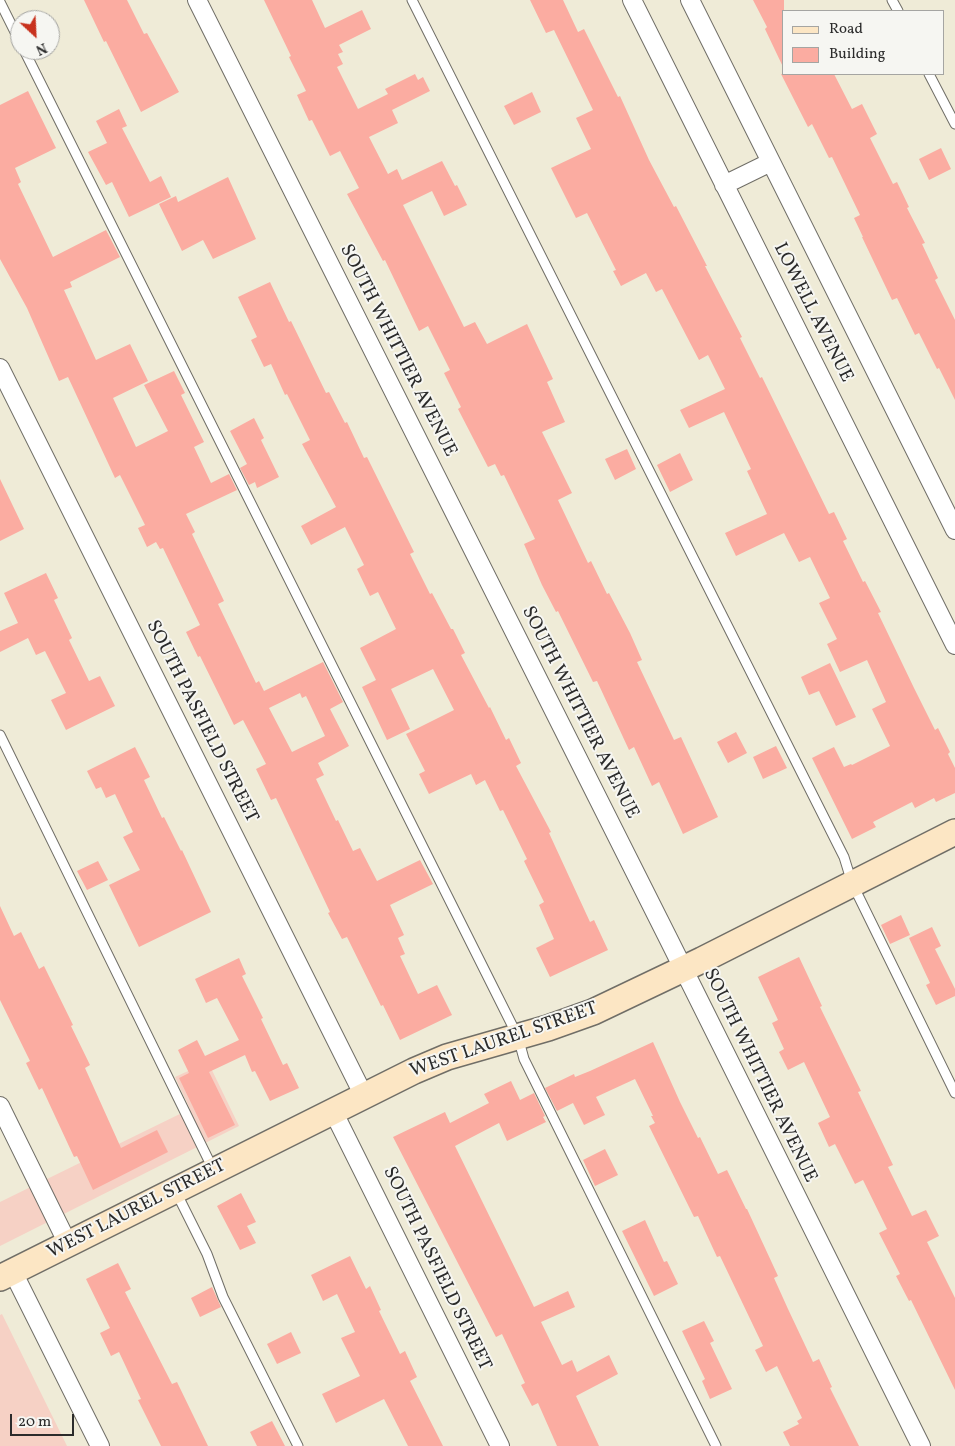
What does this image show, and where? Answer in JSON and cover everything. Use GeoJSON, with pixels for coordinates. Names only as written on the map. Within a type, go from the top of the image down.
{"type":"FeatureCollection","features":[{"type":"Feature","properties":{"kind":"street","name":"SOUTH WHITTIER AVENUE"},"geometry":{"type":"LineString","coordinates":[[197,0],[921,1446]]}},
{"type":"Feature","properties":{"kind":"street","name":"LOWELL AVENUE"},"geometry":{"type":"LineString","coordinates":[[632,0],[955,645]]}},
{"type":"Feature","properties":{"kind":"street","name":"LOWELL AVENUE"},"geometry":{"type":"LineString","coordinates":[[690,0],[955,530]]}},
{"type":"Feature","properties":{"kind":"street"},"geometry":{"type":"LineString","coordinates":[[724,185],[772,162]]}},
{"type":"Feature","properties":{"kind":"street","name":"SOUTH PASFIELD STREET"},"geometry":{"type":"LineString","coordinates":[[0,368],[364,1096]]}},
{"type":"Feature","properties":{"kind":"street","name":"WEST LAUREL STREET"},"geometry":{"type":"LineString","coordinates":[[6,1275],[414,1071],[447,1058],[593,1012],[683,969],[955,832]]}},
{"type":"Feature","properties":{"kind":"street"},"geometry":{"type":"LineString","coordinates":[[0,1106],[68,1244]]}},
{"type":"Feature","properties":{"kind":"street","name":"SOUTH PASFIELD STREET"},"geometry":{"type":"LineString","coordinates":[[333,1111],[500,1446]]}},
{"type":"Feature","properties":{"kind":"street"},"geometry":{"type":"LineString","coordinates":[[6,1275],[97,1445]]}},
{"type":"Feature","properties":{"kind":"lane"},"geometry":{"type":"LineString","coordinates":[[412,0],[844,858],[852,883],[955,1094]]}},
{"type":"Feature","properties":{"kind":"lane"},"geometry":{"type":"LineString","coordinates":[[0,2],[10,22]]}},
{"type":"Feature","properties":{"kind":"lane"},"geometry":{"type":"LineString","coordinates":[[29,60],[518,1037],[524,1058],[716,1446]]}},
{"type":"Feature","properties":{"kind":"lane"},"geometry":{"type":"LineString","coordinates":[[930,75],[955,124]]}},
{"type":"Feature","properties":{"kind":"lane"},"geometry":{"type":"LineString","coordinates":[[0,735],[214,1171]]}},
{"type":"Feature","properties":{"kind":"lane"},"geometry":{"type":"LineString","coordinates":[[175,1191],[207,1254],[223,1297],[298,1446]]}},
{"type":"Feature","properties":{"kind":"shaded area"},"geometry":{"type":"Polygon","coordinates":[[[208,1062],[239,1126],[0,1246],[0,1202],[190,1109],[175,1077],[208,1062]]]}},
{"type":"Feature","properties":{"kind":"shaded area"},"geometry":{"type":"Polygon","coordinates":[[[2,1314],[67,1446],[0,1446],[0,1315],[2,1314]]]}},
{"type":"Feature","properties":{"kind":"building"},"geometry":{"type":"Polygon","coordinates":[[[84,0],[127,0],[144,34],[147,33],[179,92],[141,112],[84,0]]]}},
{"type":"Feature","properties":{"kind":"building"},"geometry":{"type":"Polygon","coordinates":[[[264,0],[312,0],[325,28],[362,10],[371,29],[339,45],[343,52],[338,54],[343,64],[337,67],[358,109],[388,94],[385,89],[415,74],[418,80],[423,77],[430,91],[392,110],[398,123],[369,137],[388,174],[397,169],[402,180],[442,161],[455,186],[457,185],[467,205],[444,216],[432,191],[403,205],[464,327],[475,322],[487,344],[527,324],[553,379],[547,382],[565,422],[542,432],[572,493],[558,500],[588,563],[591,561],[607,594],[609,593],[630,633],[642,660],[637,662],[674,740],[681,737],[718,817],[683,834],[659,782],[652,786],[634,747],[629,750],[597,681],[593,682],[558,611],[556,612],[542,585],[524,544],[535,539],[504,475],[501,476],[495,464],[488,467],[458,409],[461,407],[444,373],[450,370],[428,326],[419,331],[385,260],[383,261],[347,194],[359,188],[340,151],[330,156],[312,120],[309,121],[297,95],[306,91],[264,0]]]}},
{"type":"Feature","properties":{"kind":"building"},"geometry":{"type":"Polygon","coordinates":[[[530,0],[563,0],[578,32],[584,29],[618,97],[620,96],[649,160],[674,207],[676,206],[707,266],[705,266],[742,337],[740,338],[760,378],[762,377],[829,514],[834,512],[847,539],[843,541],[863,582],[865,581],[881,612],[878,613],[914,688],[935,730],[938,728],[950,752],[948,754],[955,768],[955,793],[936,802],[934,798],[915,808],[912,802],[873,822],[876,827],[852,839],[812,758],[834,747],[844,767],[852,765],[890,746],[872,709],[886,702],[867,660],[840,672],[827,644],[837,639],[819,603],[830,598],[810,557],[799,562],[784,533],[736,556],[725,533],[767,514],[747,471],[751,469],[724,412],[689,428],[680,410],[725,389],[708,355],[699,360],[662,289],[656,292],[646,273],[621,286],[613,271],[616,270],[587,213],[576,218],[551,168],[591,149],[576,118],[593,110],[554,30],[546,33],[530,0]]]}},
{"type":"Feature","properties":{"kind":"building"},"geometry":{"type":"Polygon","coordinates":[[[753,0],[784,0],[784,10],[782,10],[782,65],[765,29],[767,27],[753,0]]]}},
{"type":"Feature","properties":{"kind":"building"},"geometry":{"type":"Polygon","coordinates":[[[781,74],[835,75],[852,109],[862,104],[877,134],[870,138],[893,184],[897,182],[909,207],[907,208],[925,243],[922,244],[938,278],[935,280],[955,320],[955,400],[919,333],[915,335],[897,298],[892,300],[854,218],[860,215],[832,157],[829,158],[812,124],[808,127],[781,74]]]}},
{"type":"Feature","properties":{"kind":"building"},"geometry":{"type":"Polygon","coordinates":[[[28,91],[56,148],[15,168],[21,182],[18,184],[53,257],[106,230],[120,257],[70,282],[72,287],[64,290],[96,360],[130,344],[148,381],[113,398],[136,447],[168,431],[144,385],[174,371],[185,393],[181,395],[204,442],[194,447],[211,483],[229,474],[237,490],[186,514],[195,532],[192,534],[224,601],[218,604],[256,683],[259,681],[264,691],[323,662],[343,702],[330,709],[349,746],[318,763],[324,775],[316,779],[336,821],[338,820],[353,851],[360,848],[377,881],[420,860],[433,884],[390,905],[404,935],[398,938],[405,954],[400,956],[418,994],[437,985],[452,1015],[400,1040],[347,937],[342,939],[328,913],[330,912],[276,798],[271,800],[256,769],[266,764],[243,720],[234,725],[200,656],[198,657],[186,632],[200,625],[163,548],[160,549],[156,542],[147,547],[138,528],[145,525],[120,475],[115,478],[68,377],[59,381],[27,308],[0,259],[0,105],[28,91]],[[300,693],[269,708],[292,752],[325,736],[306,696],[302,698],[300,693]]]}},
{"type":"Feature","properties":{"kind":"building"},"geometry":{"type":"Polygon","coordinates":[[[532,92],[541,112],[514,125],[504,106],[532,92]]]}},
{"type":"Feature","properties":{"kind":"building"},"geometry":{"type":"Polygon","coordinates":[[[119,109],[127,126],[122,128],[150,182],[161,176],[171,197],[129,217],[112,182],[106,185],[88,152],[107,143],[96,121],[119,109]]]}},
{"type":"Feature","properties":{"kind":"building"},"geometry":{"type":"Polygon","coordinates":[[[941,148],[951,169],[929,180],[919,159],[941,148]]]}},
{"type":"Feature","properties":{"kind":"building"},"geometry":{"type":"Polygon","coordinates":[[[228,177],[256,239],[213,259],[203,240],[182,251],[159,204],[176,196],[178,202],[228,177]]]}},
{"type":"Feature","properties":{"kind":"building"},"geometry":{"type":"Polygon","coordinates":[[[270,282],[326,393],[329,392],[345,423],[347,422],[364,458],[367,457],[414,552],[410,554],[430,594],[432,593],[451,629],[453,629],[465,653],[461,655],[506,740],[509,738],[521,763],[516,766],[551,832],[549,833],[590,922],[594,920],[608,950],[550,977],[536,948],[554,939],[539,905],[544,902],[524,861],[527,859],[503,810],[500,811],[485,780],[476,785],[471,774],[429,794],[419,774],[425,771],[406,734],[454,710],[433,669],[391,689],[410,729],[387,740],[362,687],[376,680],[360,648],[396,629],[378,592],[370,596],[357,569],[364,565],[345,527],[311,545],[301,526],[336,507],[302,444],[310,440],[287,394],[285,395],[271,364],[264,367],[251,340],[257,337],[238,297],[270,282]]]}},
{"type":"Feature","properties":{"kind":"building"},"geometry":{"type":"Polygon","coordinates":[[[254,418],[264,438],[261,440],[279,477],[257,488],[255,482],[249,485],[240,468],[247,464],[230,431],[254,418]]]}},
{"type":"Feature","properties":{"kind":"building"},"geometry":{"type":"Polygon","coordinates":[[[627,449],[636,469],[615,480],[605,459],[627,449]]]}},
{"type":"Feature","properties":{"kind":"building"},"geometry":{"type":"Polygon","coordinates":[[[680,453],[693,480],[670,492],[657,465],[680,453]]]}},
{"type":"Feature","properties":{"kind":"building"},"geometry":{"type":"Polygon","coordinates":[[[0,479],[24,529],[0,541],[0,479]]]}},
{"type":"Feature","properties":{"kind":"building"},"geometry":{"type":"Polygon","coordinates":[[[46,573],[58,598],[54,600],[72,638],[69,640],[89,681],[100,676],[115,706],[66,730],[51,700],[66,693],[45,651],[36,655],[28,638],[0,652],[0,631],[18,623],[4,593],[46,573]]]}},
{"type":"Feature","properties":{"kind":"building"},"geometry":{"type":"Polygon","coordinates":[[[830,663],[856,717],[836,726],[819,691],[809,695],[801,677],[830,663]]]}},
{"type":"Feature","properties":{"kind":"building"},"geometry":{"type":"Polygon","coordinates":[[[736,732],[747,753],[728,763],[717,742],[736,732]]]}},
{"type":"Feature","properties":{"kind":"building"},"geometry":{"type":"Polygon","coordinates":[[[776,746],[787,768],[763,779],[753,757],[776,746]]]}},
{"type":"Feature","properties":{"kind":"building"},"geometry":{"type":"Polygon","coordinates":[[[135,747],[150,777],[144,780],[162,818],[164,817],[182,850],[211,912],[139,947],[109,885],[140,870],[123,837],[133,832],[115,794],[106,798],[101,787],[96,789],[87,771],[135,747]]]}},
{"type":"Feature","properties":{"kind":"building"},"geometry":{"type":"Polygon","coordinates":[[[98,861],[108,880],[87,890],[77,871],[98,861]]]}},
{"type":"Feature","properties":{"kind":"building"},"geometry":{"type":"Polygon","coordinates":[[[0,906],[14,936],[21,932],[39,969],[44,966],[90,1065],[85,1068],[121,1148],[157,1130],[168,1152],[93,1190],[77,1156],[74,1157],[42,1088],[39,1090],[26,1063],[30,1061],[0,1000],[0,906]]]}},
{"type":"Feature","properties":{"kind":"building"},"geometry":{"type":"Polygon","coordinates":[[[901,915],[910,935],[890,944],[881,925],[901,915]]]}},
{"type":"Feature","properties":{"kind":"building"},"geometry":{"type":"Polygon","coordinates":[[[932,927],[941,946],[935,949],[955,989],[955,996],[936,1005],[926,985],[930,983],[909,938],[932,927]]]}},
{"type":"Feature","properties":{"kind":"building"},"geometry":{"type":"Polygon","coordinates":[[[799,957],[822,1006],[820,1007],[861,1091],[858,1092],[893,1165],[888,1167],[912,1216],[926,1210],[939,1236],[927,1242],[955,1298],[955,1390],[911,1300],[909,1301],[896,1276],[900,1274],[879,1233],[887,1229],[863,1180],[855,1184],[835,1144],[829,1147],[818,1123],[830,1117],[804,1062],[788,1070],[779,1052],[784,1049],[772,1023],[778,1020],[758,977],[799,957]]]}},
{"type":"Feature","properties":{"kind":"building"},"geometry":{"type":"Polygon","coordinates":[[[239,958],[246,974],[242,976],[263,1018],[261,1019],[283,1065],[287,1063],[299,1088],[270,1101],[255,1071],[252,1072],[245,1055],[209,1072],[235,1125],[208,1138],[179,1078],[189,1073],[178,1050],[197,1040],[205,1056],[239,1040],[217,998],[206,1003],[195,979],[239,958]]]}},
{"type":"Feature","properties":{"kind":"building"},"geometry":{"type":"Polygon","coordinates":[[[653,1042],[680,1102],[718,1174],[727,1170],[747,1209],[778,1276],[774,1278],[813,1362],[819,1359],[832,1387],[830,1388],[859,1446],[790,1446],[783,1432],[799,1424],[797,1421],[802,1418],[777,1366],[766,1372],[755,1350],[763,1346],[720,1256],[717,1257],[698,1216],[694,1217],[649,1126],[655,1123],[651,1116],[653,1116],[635,1079],[596,1097],[605,1115],[584,1125],[573,1103],[557,1111],[545,1088],[574,1074],[575,1077],[590,1071],[653,1042]]]}},
{"type":"Feature","properties":{"kind":"building"},"geometry":{"type":"Polygon","coordinates":[[[511,1081],[520,1100],[534,1093],[546,1122],[507,1141],[499,1123],[455,1146],[534,1307],[568,1291],[575,1307],[541,1322],[562,1365],[572,1360],[577,1372],[609,1355],[618,1374],[576,1396],[599,1446],[557,1446],[538,1403],[532,1406],[521,1385],[525,1383],[502,1334],[496,1337],[393,1137],[445,1112],[450,1123],[489,1103],[484,1094],[511,1081]]]}},
{"type":"Feature","properties":{"kind":"building"},"geometry":{"type":"Polygon","coordinates":[[[605,1149],[618,1175],[595,1186],[583,1160],[605,1149]]]}},
{"type":"Feature","properties":{"kind":"building"},"geometry":{"type":"Polygon","coordinates":[[[241,1193],[256,1222],[247,1226],[256,1243],[240,1250],[217,1206],[241,1193]]]}},
{"type":"Feature","properties":{"kind":"building"},"geometry":{"type":"Polygon","coordinates":[[[645,1220],[664,1262],[667,1261],[678,1284],[654,1296],[622,1231],[645,1220]]]}},
{"type":"Feature","properties":{"kind":"building"},"geometry":{"type":"Polygon","coordinates":[[[350,1256],[366,1289],[370,1286],[381,1310],[379,1311],[400,1354],[405,1351],[417,1377],[410,1381],[443,1446],[408,1446],[384,1399],[336,1423],[322,1394],[360,1376],[341,1338],[355,1332],[337,1294],[323,1301],[311,1275],[350,1256]]]}},
{"type":"Feature","properties":{"kind":"building"},"geometry":{"type":"Polygon","coordinates":[[[118,1263],[131,1289],[125,1292],[172,1384],[177,1382],[208,1446],[161,1446],[138,1400],[141,1399],[119,1352],[111,1356],[100,1333],[110,1328],[86,1279],[118,1263]]]}},
{"type":"Feature","properties":{"kind":"building"},"geometry":{"type":"Polygon","coordinates":[[[212,1287],[221,1307],[200,1317],[191,1298],[212,1287]]]}},
{"type":"Feature","properties":{"kind":"building"},"geometry":{"type":"Polygon","coordinates":[[[704,1321],[714,1341],[710,1343],[732,1389],[710,1399],[702,1381],[705,1379],[682,1331],[704,1321]]]}},
{"type":"Feature","properties":{"kind":"building"},"geometry":{"type":"Polygon","coordinates":[[[291,1332],[301,1353],[277,1364],[267,1344],[291,1332]]]}},
{"type":"Feature","properties":{"kind":"building"},"geometry":{"type":"Polygon","coordinates":[[[272,1421],[285,1446],[257,1446],[250,1432],[272,1421]]]}}]}
